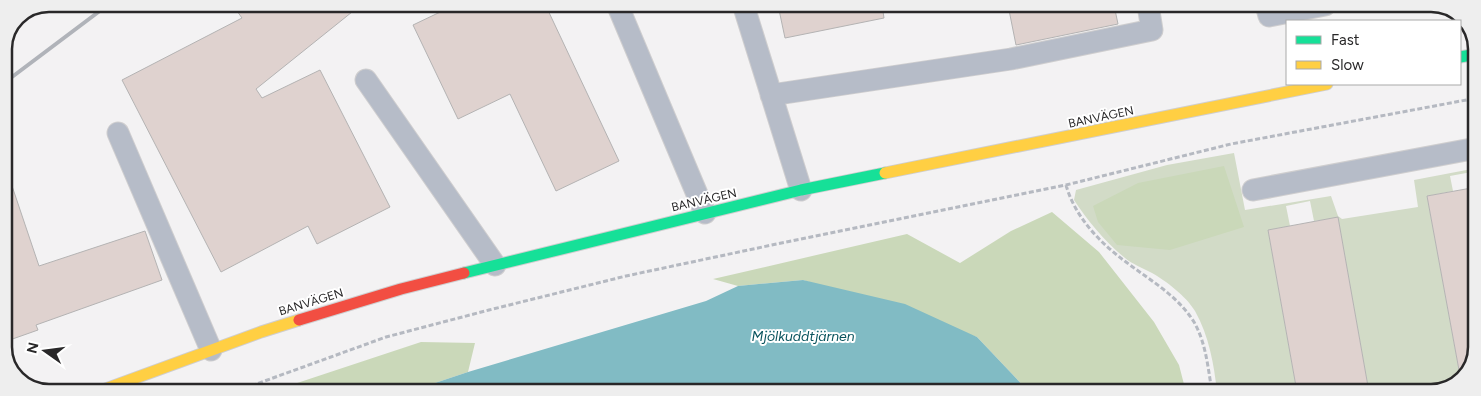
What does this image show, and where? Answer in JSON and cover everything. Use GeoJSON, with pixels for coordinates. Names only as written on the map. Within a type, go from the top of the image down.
{"type":"FeatureCollection","features":[{"type":"Feature","properties":{"kind":"street","name":"BANVÄGEN"},"geometry":{"type":"LineString","coordinates":[[119,384],[261,332],[401,289],[495,265],[801,190],[1322,85]]}},
{"type":"Feature","properties":{"kind":"lane"},"geometry":{"type":"LineString","coordinates":[[621,13],[705,213]]}},
{"type":"Feature","properties":{"kind":"lane"},"geometry":{"type":"LineString","coordinates":[[746,13],[801,190]]}},
{"type":"Feature","properties":{"kind":"lane"},"geometry":{"type":"LineString","coordinates":[[772,95],[1011,60],[1152,30],[1149,13]]}},
{"type":"Feature","properties":{"kind":"lane"},"geometry":{"type":"LineString","coordinates":[[1268,13],[1269,16],[1284,13]]}},
{"type":"Feature","properties":{"kind":"lane"},"geometry":{"type":"LineString","coordinates":[[366,80],[495,265]]}},
{"type":"Feature","properties":{"kind":"lane"},"geometry":{"type":"LineString","coordinates":[[118,133],[211,350]]}},
{"type":"Feature","properties":{"kind":"lane"},"geometry":{"type":"LineString","coordinates":[[1252,190],[1468,150]]}},
{"type":"Feature","properties":{"kind":"path"},"geometry":{"type":"LineString","coordinates":[[256,384],[386,337],[654,270],[1066,185],[1231,144],[1468,100]]}},
{"type":"Feature","properties":{"kind":"path"},"geometry":{"type":"LineString","coordinates":[[1066,185],[1074,208],[1109,250],[1168,291],[1185,309],[1204,344],[1211,384]]}},
{"type":"Feature","properties":{"kind":"green space"},"geometry":{"type":"Polygon","coordinates":[[[1234,153],[1245,210],[1331,196],[1338,216],[1342,219],[1418,207],[1414,180],[1468,170],[1468,173],[1450,176],[1453,191],[1427,196],[1459,371],[1448,380],[1439,383],[1368,384],[1338,218],[1314,221],[1310,201],[1286,206],[1290,226],[1268,230],[1296,384],[1216,384],[1207,340],[1200,321],[1191,305],[1169,285],[1118,252],[1097,231],[1074,200],[1076,190],[1167,165],[1234,153]]]}},
{"type":"Feature","properties":{"kind":"green space"},"geometry":{"type":"Polygon","coordinates":[[[1224,166],[1244,227],[1170,250],[1117,245],[1098,222],[1093,206],[1138,183],[1224,166]]]}},
{"type":"Feature","properties":{"kind":"green space"},"geometry":{"type":"Polygon","coordinates":[[[1052,212],[1099,252],[1154,322],[1179,365],[1184,384],[1021,384],[977,337],[803,280],[738,286],[713,279],[907,234],[960,263],[1011,231],[1052,212]]]}},
{"type":"Feature","properties":{"kind":"green space"},"geometry":{"type":"Polygon","coordinates":[[[421,342],[475,343],[468,372],[432,384],[294,384],[421,342]]]}},
{"type":"Feature","properties":{"kind":"water","name":"Mjölkuddtjärnen"},"geometry":{"type":"Polygon","coordinates":[[[803,280],[905,304],[977,337],[1021,384],[432,384],[706,301],[738,286],[803,280]]]}},
{"type":"Feature","properties":{"kind":"building"},"geometry":{"type":"Polygon","coordinates":[[[238,13],[351,13],[256,89],[262,98],[320,70],[390,207],[317,244],[308,226],[221,272],[122,80],[242,18],[238,13]]]}},
{"type":"Feature","properties":{"kind":"building"},"geometry":{"type":"Polygon","coordinates":[[[438,13],[549,13],[619,161],[556,191],[510,94],[458,119],[413,25],[438,13]]]}},
{"type":"Feature","properties":{"kind":"building"},"geometry":{"type":"Polygon","coordinates":[[[780,13],[883,13],[884,18],[785,38],[780,13]]]}},
{"type":"Feature","properties":{"kind":"building"},"geometry":{"type":"Polygon","coordinates":[[[1010,13],[1116,13],[1118,24],[1016,45],[1010,13]]]}},
{"type":"Feature","properties":{"kind":"building"},"geometry":{"type":"Polygon","coordinates":[[[13,189],[39,266],[145,231],[162,280],[36,325],[38,330],[13,339],[13,189]]]}},
{"type":"Feature","properties":{"kind":"building"},"geometry":{"type":"Polygon","coordinates":[[[1468,189],[1468,346],[1465,363],[1459,371],[1427,196],[1468,189]]]}},
{"type":"Feature","properties":{"kind":"building"},"geometry":{"type":"Polygon","coordinates":[[[1338,217],[1368,384],[1296,384],[1268,230],[1338,217]]]}},
{"type":"Feature","properties":{"kind":"railway"},"geometry":{"type":"LineString","coordinates":[[13,76],[97,13]]}},
{"type":"Feature","properties":{"kind":"traffic: fast"},"geometry":{"type":"LineString","coordinates":[[1461,57],[1468,56]]}},
{"type":"Feature","properties":{"kind":"traffic: fast"},"geometry":{"type":"LineString","coordinates":[[464,273],[801,190],[885,173]]}},
{"type":"Feature","properties":{"kind":"traffic: slow"},"geometry":{"type":"LineString","coordinates":[[885,173],[1322,85]]}},
{"type":"Feature","properties":{"kind":"traffic: slow"},"geometry":{"type":"LineString","coordinates":[[119,384],[299,320]]}},
{"type":"Feature","properties":{"kind":"traffic: jam"},"geometry":{"type":"LineString","coordinates":[[299,320],[401,289],[464,273]]}}]}
